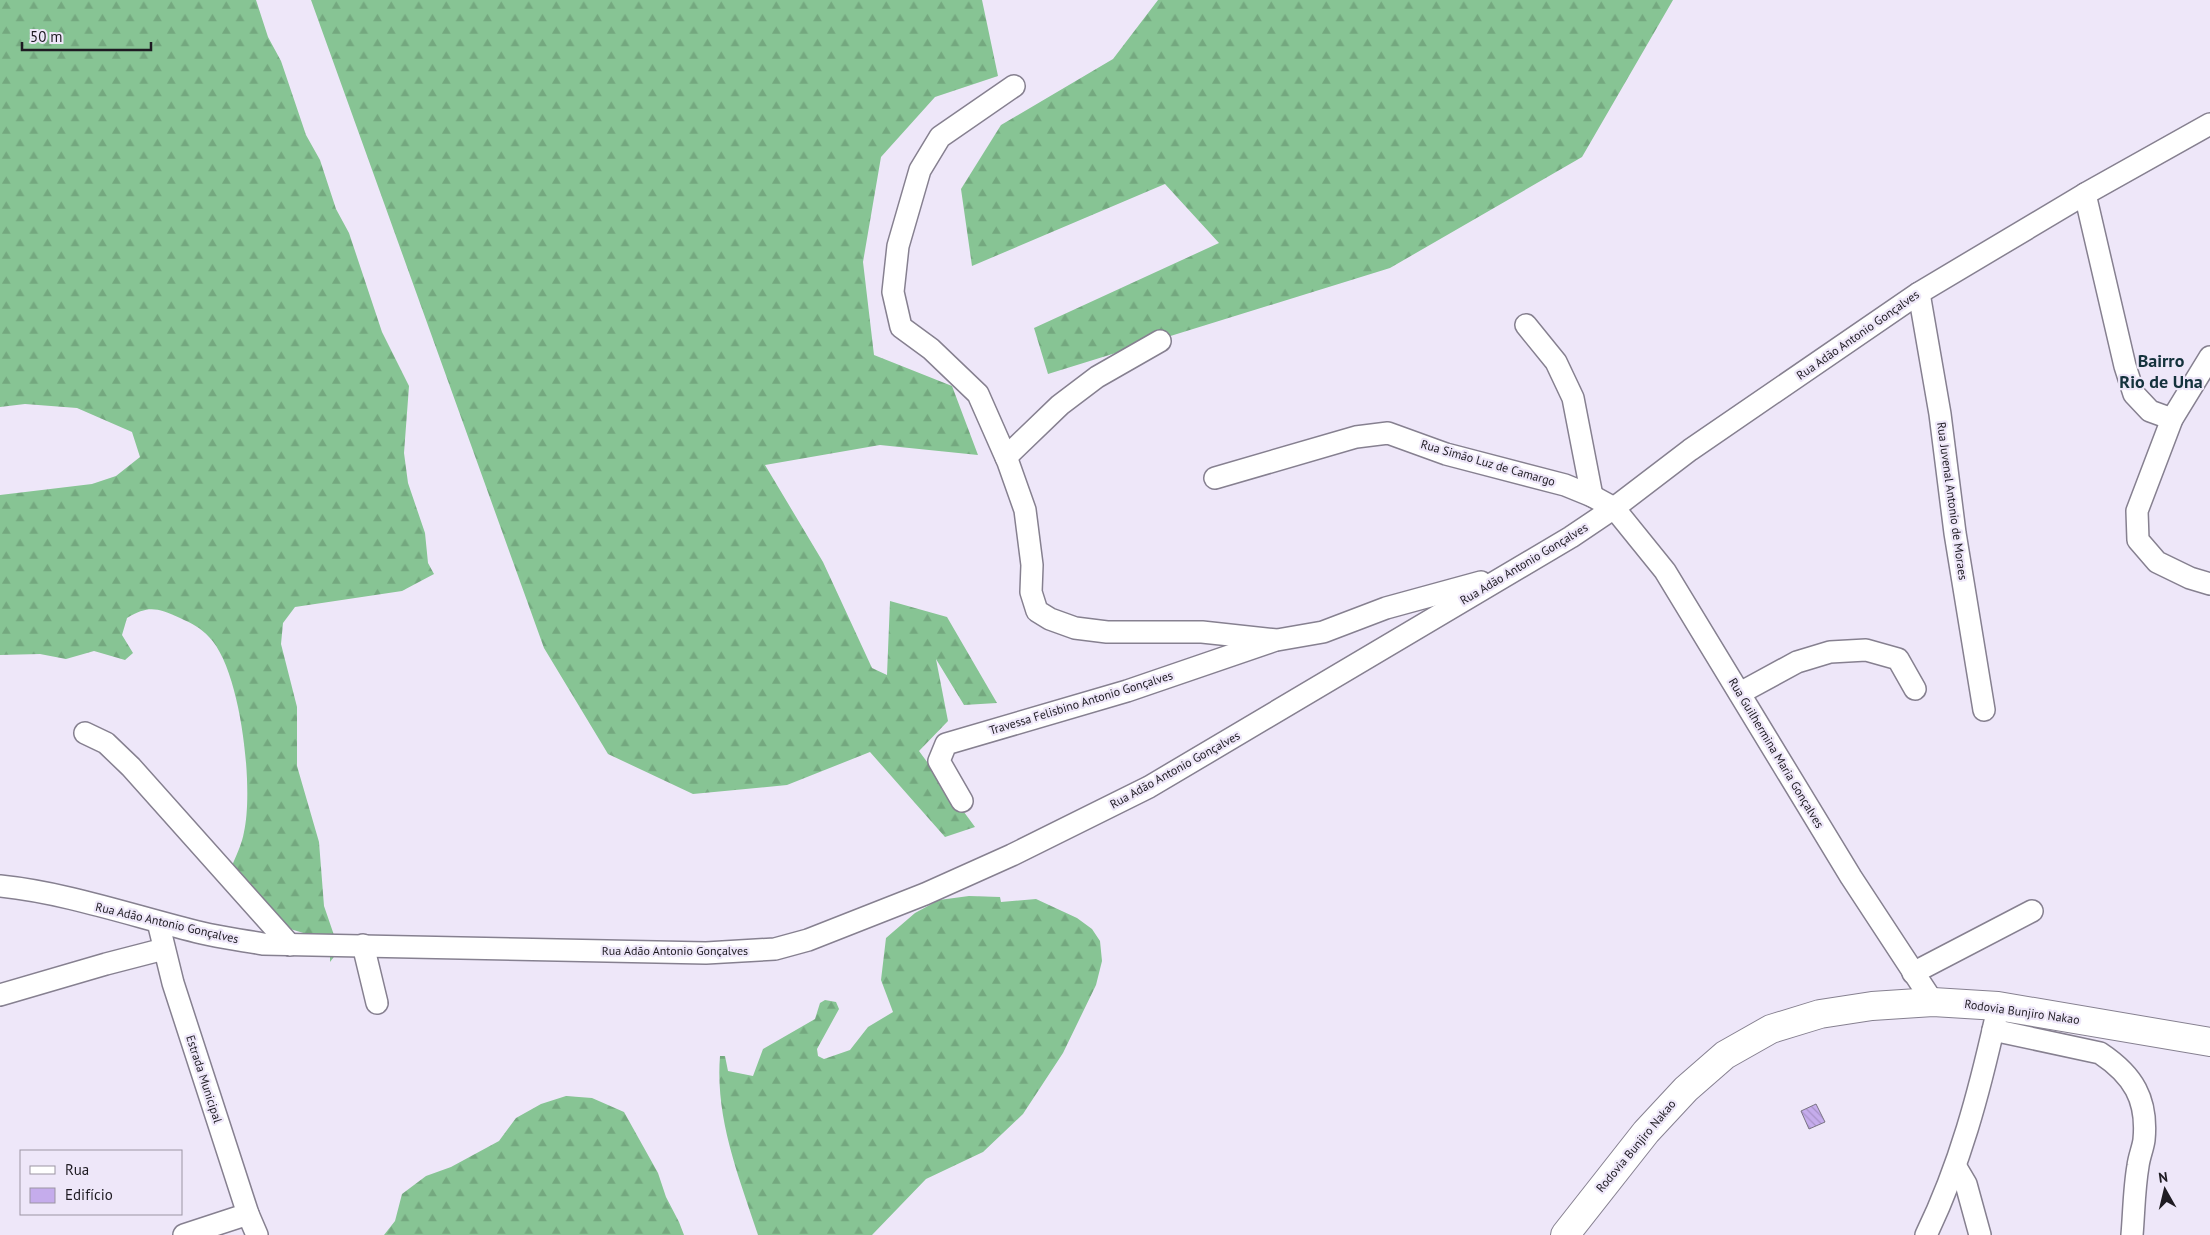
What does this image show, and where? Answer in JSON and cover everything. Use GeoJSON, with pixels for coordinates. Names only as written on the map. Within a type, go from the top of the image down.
{"type":"FeatureCollection","features":[{"type":"Feature","properties":{"kind":"main road","name":"Rodovia Bunjiro Nakao"},"geometry":{"type":"LineString","coordinates":[[1564,1235],[1646,1132],[1686,1089],[1725,1055],[1771,1029],[1820,1014],[1872,1006],[1933,1002],[1996,1018],[2210,1042]]}},
{"type":"Feature","properties":{"kind":"street"},"geometry":{"type":"LineString","coordinates":[[1014,86],[940,137],[920,170],[900,238],[893,292],[901,327],[931,349],[978,394],[1006,457],[1025,510],[1032,564],[1031,592],[1037,611],[1075,628],[1107,632],[1202,632],[1277,640],[1323,632],[1386,608],[1501,576]]}},
{"type":"Feature","properties":{"kind":"street","name":"Rua Adão Antonio Gonçalves"},"geometry":{"type":"LineString","coordinates":[[0,886],[69,900],[205,934],[263,944],[706,953],[775,949],[808,940],[925,894],[1012,855],[1149,787],[1295,702],[1501,576],[1570,537],[1614,508],[1690,450],[1919,293],[2085,194],[2210,124]]}},
{"type":"Feature","properties":{"kind":"street"},"geometry":{"type":"LineString","coordinates":[[2085,194],[2125,366],[2134,394],[2150,411],[2172,419]]}},
{"type":"Feature","properties":{"kind":"street","name":"Rua Juvenal Antonio de Moraes"},"geometry":{"type":"LineString","coordinates":[[1919,293],[1940,414],[1955,533],[1984,710]]}},
{"type":"Feature","properties":{"kind":"street"},"geometry":{"type":"LineString","coordinates":[[1526,324],[1556,362],[1573,398],[1592,496]]}},
{"type":"Feature","properties":{"kind":"street"},"geometry":{"type":"LineString","coordinates":[[1006,457],[1060,405],[1097,376],[1160,341]]}},
{"type":"Feature","properties":{"kind":"street"},"geometry":{"type":"LineString","coordinates":[[2210,357],[2172,419],[2137,511],[2138,540],[2157,562],[2190,578],[2210,584]]}},
{"type":"Feature","properties":{"kind":"street","name":"Rua Simão Luz de Camargo"},"geometry":{"type":"LineString","coordinates":[[1215,478],[1356,437],[1388,433],[1446,454],[1565,485],[1592,496],[1614,508]]}},
{"type":"Feature","properties":{"kind":"street","name":"Rua Guilhermina Maria Gonçalves"},"geometry":{"type":"LineString","coordinates":[[1614,508],[1665,571],[1821,828],[1933,1002]]}},
{"type":"Feature","properties":{"kind":"street","name":"Travessa Felisbino Antonio Gonçalves"},"geometry":{"type":"LineString","coordinates":[[962,800],[939,761],[946,744],[1127,691],[1277,640]]}},
{"type":"Feature","properties":{"kind":"street"},"geometry":{"type":"LineString","coordinates":[[1740,693],[1797,662],[1830,652],[1866,650],[1898,659],[1915,689]]}},
{"type":"Feature","properties":{"kind":"street"},"geometry":{"type":"LineString","coordinates":[[85,733],[106,743],[131,767],[290,945]]}},
{"type":"Feature","properties":{"kind":"street"},"geometry":{"type":"LineString","coordinates":[[1913,973],[2032,911]]}},
{"type":"Feature","properties":{"kind":"street","name":"Estrada Municipal"},"geometry":{"type":"LineString","coordinates":[[158,922],[173,983],[248,1214],[257,1235]]}},
{"type":"Feature","properties":{"kind":"street"},"geometry":{"type":"LineString","coordinates":[[363,945],[377,1003]]}},
{"type":"Feature","properties":{"kind":"street"},"geometry":{"type":"LineString","coordinates":[[0,996],[97,966],[164,949]]}},
{"type":"Feature","properties":{"kind":"street"},"geometry":{"type":"LineString","coordinates":[[1926,1235],[1944,1199],[1956,1167],[1978,1096],[1996,1018],[2100,1053],[2114,1062],[2129,1077],[2140,1093],[2144,1116],[2144,1140],[2135,1192],[2132,1235]]}},
{"type":"Feature","properties":{"kind":"street"},"geometry":{"type":"LineString","coordinates":[[1956,1167],[1966,1184],[1980,1235]]}},
{"type":"Feature","properties":{"kind":"street"},"geometry":{"type":"LineString","coordinates":[[184,1235],[248,1214]]}},
{"type":"Feature","properties":{"kind":"green space"},"geometry":{"type":"Polygon","coordinates":[[[0,0],[256,0],[268,37],[281,61],[306,135],[320,160],[336,209],[349,233],[382,332],[409,386],[404,453],[408,483],[425,533],[428,563],[434,574],[402,591],[295,607],[283,623],[281,644],[297,707],[297,766],[319,842],[324,906],[336,941],[336,954],[330,962],[330,947],[323,939],[264,921],[231,868],[242,841],[247,812],[246,759],[237,701],[229,675],[220,653],[206,634],[192,624],[153,609],[141,611],[127,618],[122,635],[133,653],[125,660],[94,651],[66,659],[40,654],[0,655],[0,495],[92,484],[116,476],[140,457],[132,432],[77,408],[25,404],[0,407],[0,0]]]}},
{"type":"Feature","properties":{"kind":"green space"},"geometry":{"type":"Polygon","coordinates":[[[311,0],[982,0],[998,76],[935,97],[881,157],[863,262],[874,355],[952,386],[978,455],[880,445],[765,465],[823,562],[872,668],[887,675],[890,601],[947,617],[997,703],[964,705],[936,659],[948,721],[919,751],[975,827],[945,837],[870,752],[787,785],[693,794],[608,754],[544,648],[311,0]]]}},
{"type":"Feature","properties":{"kind":"green space"},"geometry":{"type":"Polygon","coordinates":[[[1158,0],[1673,0],[1582,157],[1390,268],[1048,374],[1034,328],[1219,243],[1165,184],[972,266],[961,189],[1001,125],[1113,59],[1158,0]]]}},
{"type":"Feature","properties":{"kind":"green space"},"geometry":{"type":"Polygon","coordinates":[[[969,896],[1000,897],[1001,902],[1036,899],[1077,918],[1092,929],[1100,941],[1102,961],[1096,985],[1063,1053],[1023,1114],[983,1152],[926,1179],[872,1235],[758,1235],[736,1169],[725,1125],[719,1079],[720,1056],[725,1056],[728,1071],[753,1076],[763,1049],[815,1019],[820,1003],[825,1000],[836,1002],[839,1009],[817,1049],[818,1056],[824,1059],[850,1050],[868,1027],[893,1012],[881,980],[886,938],[915,913],[939,900],[969,896]]]}},
{"type":"Feature","properties":{"kind":"green space"},"geometry":{"type":"Polygon","coordinates":[[[566,1096],[592,1098],[624,1112],[658,1173],[666,1197],[684,1235],[384,1235],[395,1221],[402,1194],[426,1176],[451,1167],[499,1141],[516,1118],[541,1104],[566,1096]]]}},
{"type":"Feature","properties":{"kind":"building"},"geometry":{"type":"Polygon","coordinates":[[[1816,1104],[1825,1122],[1809,1129],[1801,1111],[1816,1104]]]}},
{"type":"Feature","properties":{"kind":"district","name":"Bairro Rio de Una"},"geometry":{"type":"Point","coordinates":[2161,371]}}]}
